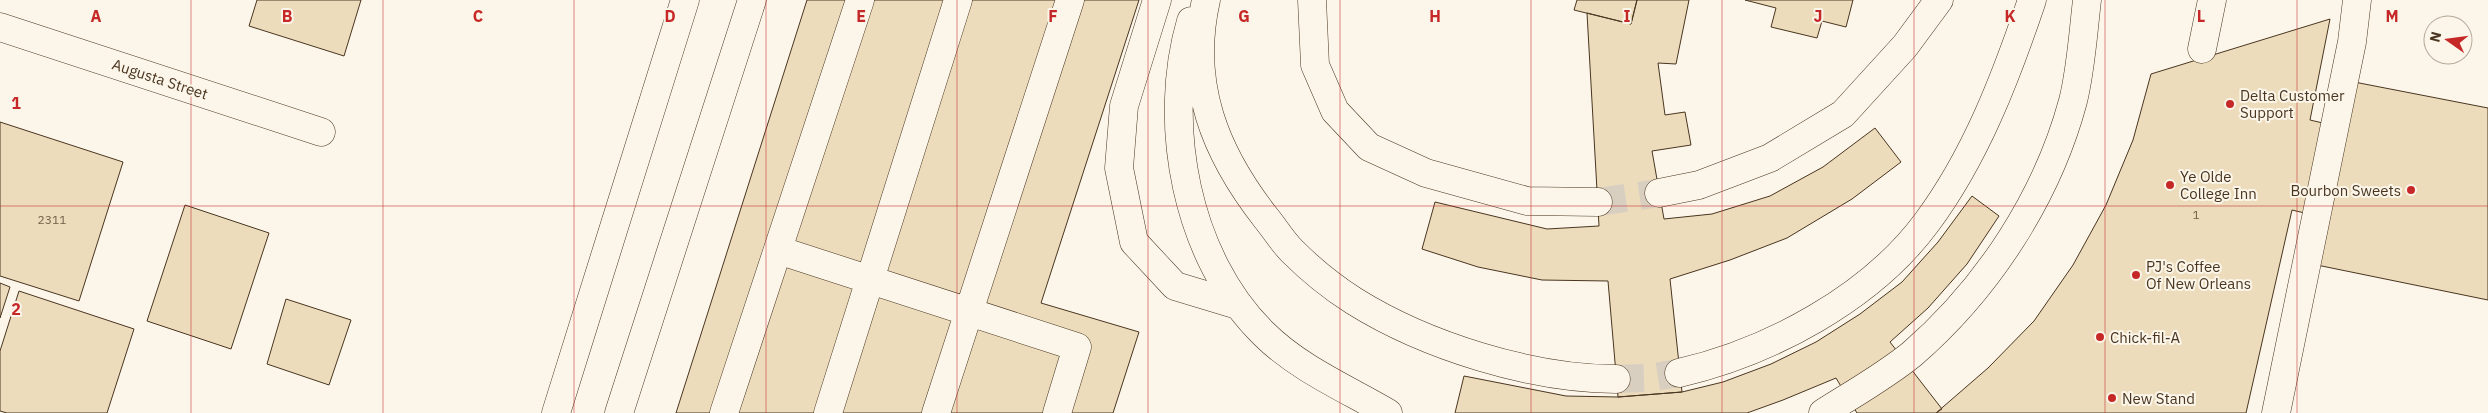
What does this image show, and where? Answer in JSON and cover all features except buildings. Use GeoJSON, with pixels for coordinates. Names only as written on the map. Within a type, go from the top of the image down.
{"type":"FeatureCollection","features":[{"type":"Feature","properties":{"kind":"main road"},"geometry":{"type":"LineString","coordinates":[[556,413],[685,0]]}},
{"type":"Feature","properties":{"kind":"main road"},"geometry":{"type":"LineString","coordinates":[[619,413],[752,0]]}},
{"type":"Feature","properties":{"kind":"main road"},"geometry":{"type":"LineString","coordinates":[[724,413],[860,0]]}},
{"type":"Feature","properties":{"kind":"main road"},"geometry":{"type":"LineString","coordinates":[[828,413],[958,0]]}},
{"type":"Feature","properties":{"kind":"main road"},"geometry":{"type":"LineString","coordinates":[[936,413],[1070,0]]}},
{"type":"Feature","properties":{"kind":"main road"},"geometry":{"type":"LineString","coordinates":[[1157,0],[1124,106],[1119,168],[1134,242],[1175,286],[1238,306]]}},
{"type":"Feature","properties":{"kind":"main road"},"geometry":{"type":"LineString","coordinates":[[1197,0],[1180,68],[1178,105],[1182,155],[1196,226],[1214,265],[1238,306],[1284,352],[1388,413]]}},
{"type":"Feature","properties":{"kind":"main road"},"geometry":{"type":"LineString","coordinates":[[1206,0],[1201,48],[1207,109],[1216,138],[1229,165],[1246,192],[1291,250],[1354,301],[1413,331],[1517,367],[1586,379],[1616,379]]}},
{"type":"Feature","properties":{"kind":"main road"},"geometry":{"type":"LineString","coordinates":[[1312,0],[1315,65],[1335,111],[1369,147],[1426,173],[1527,201],[1598,202]]}},
{"type":"Feature","properties":{"kind":"main road"},"geometry":{"type":"LineString","coordinates":[[1659,193],[1699,185],[1770,158],[1843,114],[1905,46],[1939,0]]}},
{"type":"Feature","properties":{"kind":"main road"},"geometry":{"type":"LineString","coordinates":[[1680,373],[1730,359],[1783,337],[1860,288],[1909,244],[1928,222],[1958,175],[1981,131],[2017,44],[2032,0]]}},
{"type":"Feature","properties":{"kind":"main road"},"geometry":{"type":"LineString","coordinates":[[1824,413],[1910,355],[1963,304],[2006,247],[2025,215],[2043,178],[2060,140],[2073,101],[2087,0]]}},
{"type":"Feature","properties":{"kind":"main road"},"geometry":{"type":"LineString","coordinates":[[2202,49],[2212,0]]}},
{"type":"Feature","properties":{"kind":"main road"},"geometry":{"type":"LineString","coordinates":[[2276,413],[2352,42],[2357,0]]}},
{"type":"Feature","properties":{"kind":"main road","name":"Augusta Street"},"geometry":{"type":"LineString","coordinates":[[0,27],[321,132]]}},
{"type":"Feature","properties":{"kind":"main road"},"geometry":{"type":"LineString","coordinates":[[778,250],[1078,347],[1056,413]]}},
{"type":"Feature","properties":{"kind":"tunnel"},"geometry":{"type":"LineString","coordinates":[[1598,202],[1659,193]]}},
{"type":"Feature","properties":{"kind":"tunnel"},"geometry":{"type":"LineString","coordinates":[[1616,379],[1647,378],[1679,373]]}},
{"type":"Feature","properties":{"kind":"place","name":"Delta Customer Support"},"geometry":{"type":"Point","coordinates":[2230,104]}},
{"type":"Feature","properties":{"kind":"place","name":"Ye Olde College Inn"},"geometry":{"type":"Point","coordinates":[2170,185]}},
{"type":"Feature","properties":{"kind":"place","name":"Bourbon Sweets"},"geometry":{"type":"Point","coordinates":[2411,190]}},
{"type":"Feature","properties":{"kind":"place","name":"PJ's Coffee Of New Orleans"},"geometry":{"type":"Point","coordinates":[2136,275]}},
{"type":"Feature","properties":{"kind":"place","name":"Chick-fil-A"},"geometry":{"type":"Point","coordinates":[2100,337]}},
{"type":"Feature","properties":{"kind":"place","name":"New Stand"},"geometry":{"type":"Point","coordinates":[2112,398]}}]}
